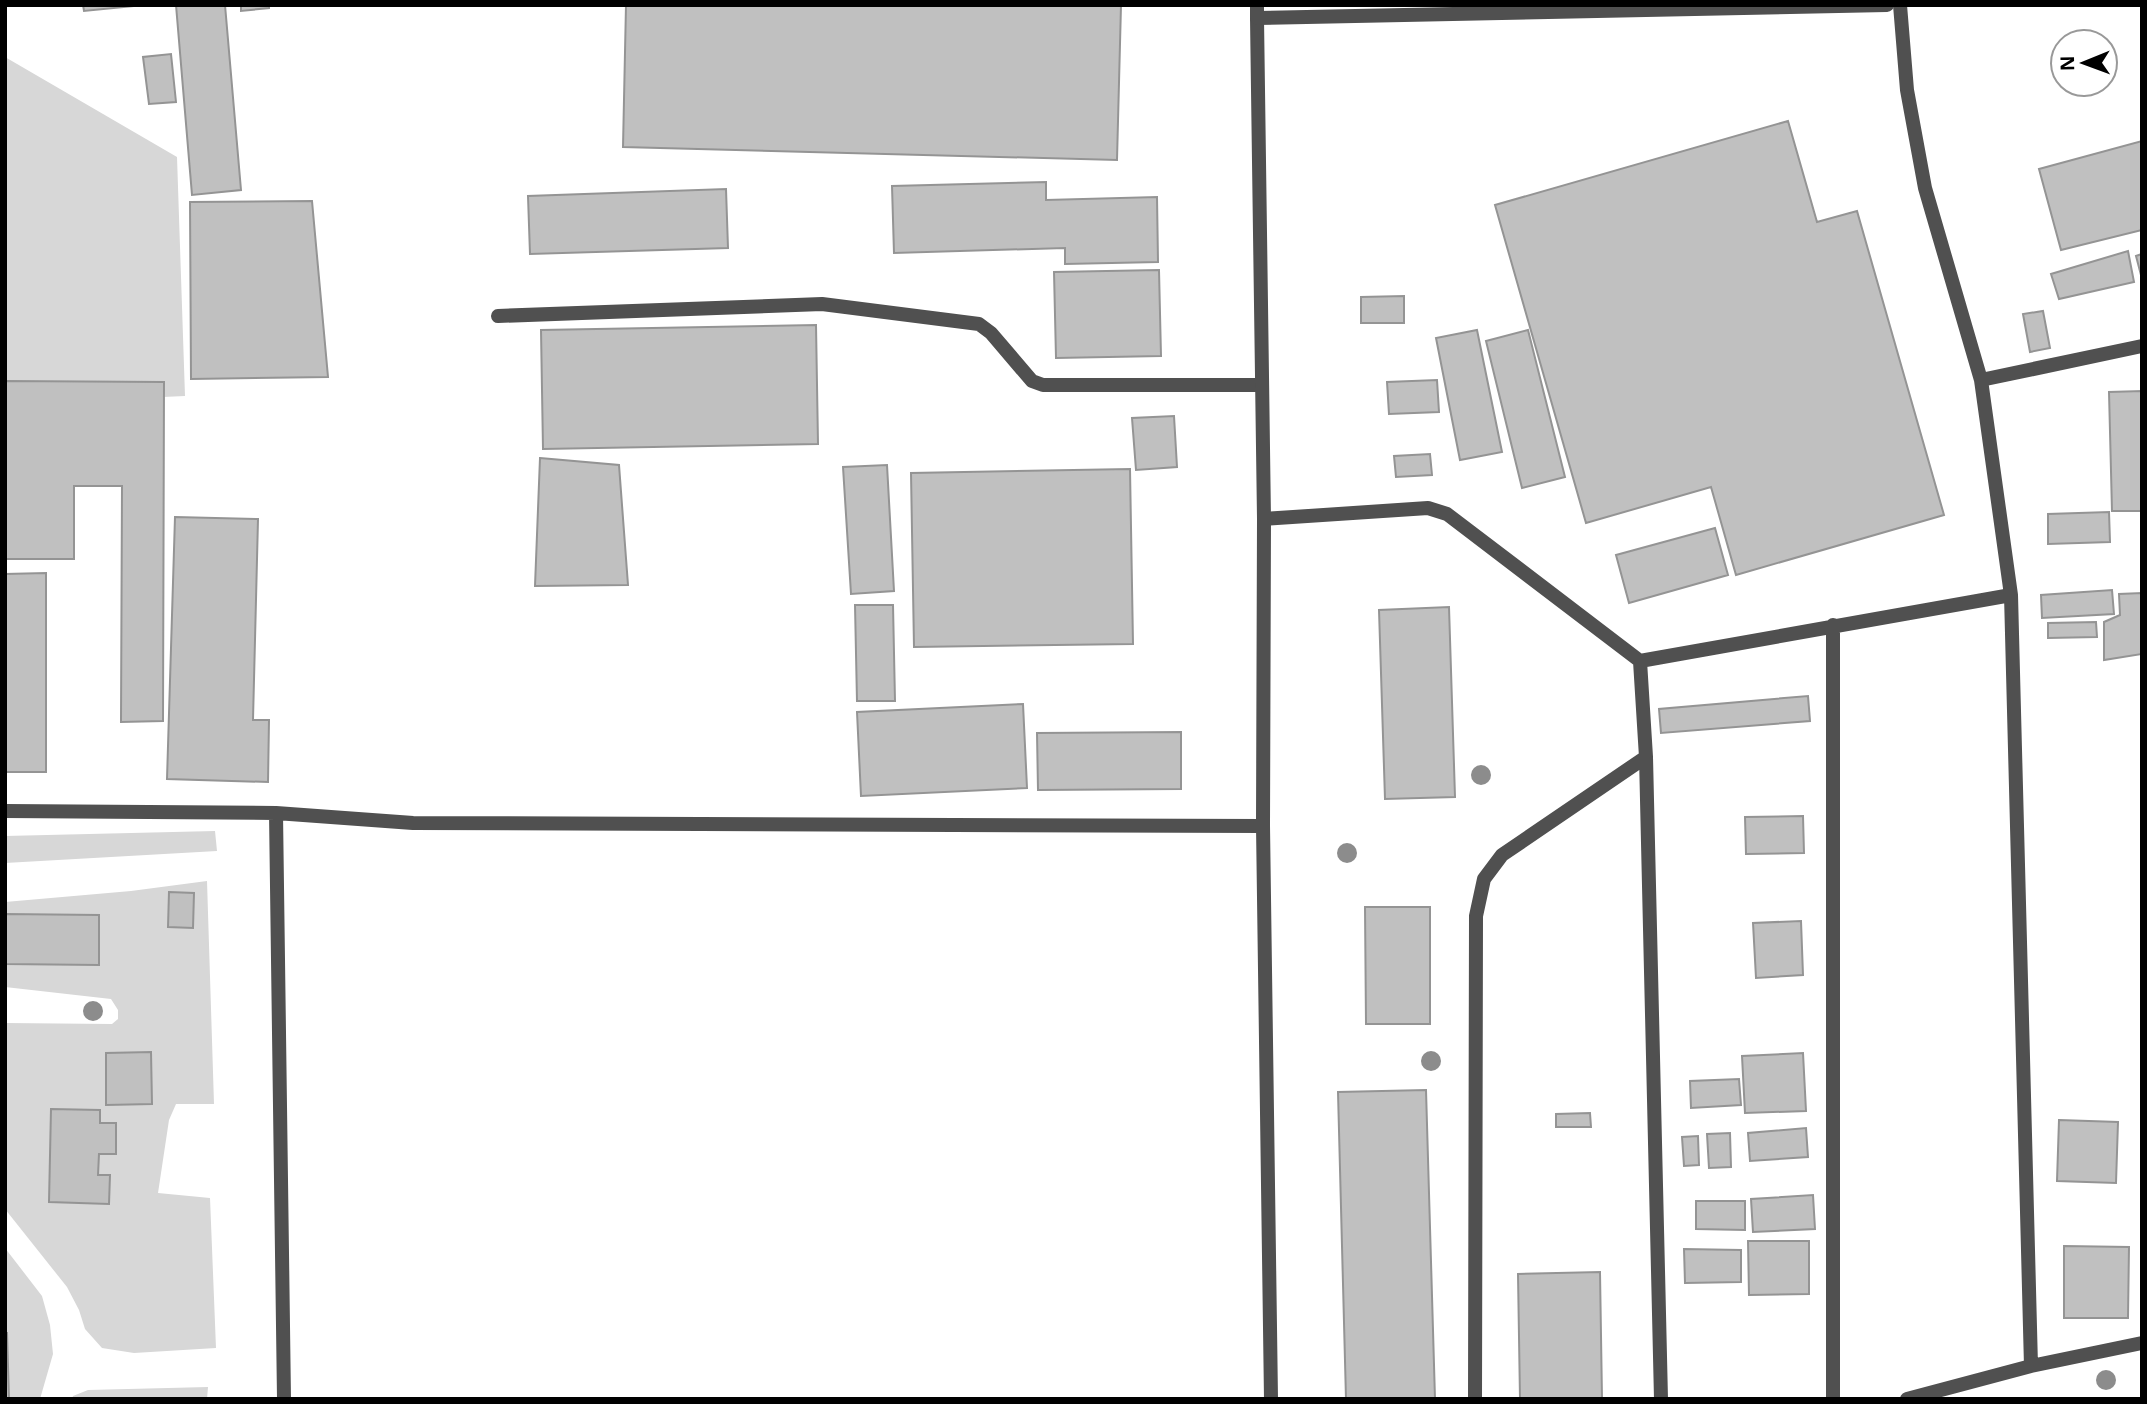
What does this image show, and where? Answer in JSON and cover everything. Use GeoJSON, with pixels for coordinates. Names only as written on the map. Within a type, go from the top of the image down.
{"type":"FeatureCollection","features":[{"type":"Feature","properties":{"kind":"street"},"geometry":{"type":"LineString","coordinates":[[1271,1399],[1263,826],[1264,519],[1257,12],[1887,5]]}},
{"type":"Feature","properties":{"kind":"street"},"geometry":{"type":"LineString","coordinates":[[1900,5],[1908,90],[1924,188],[1981,380],[2011,595],[2031,1366]]}},
{"type":"Feature","properties":{"kind":"street"},"geometry":{"type":"LineString","coordinates":[[498,316],[822,304],[979,324],[991,333],[1032,381],[1044,386],[1262,385]]}},
{"type":"Feature","properties":{"kind":"street"},"geometry":{"type":"LineString","coordinates":[[1981,380],[2142,346]]}},
{"type":"Feature","properties":{"kind":"street"},"geometry":{"type":"LineString","coordinates":[[1264,519],[1428,508],[1447,514],[1640,661],[2011,595]]}},
{"type":"Feature","properties":{"kind":"street"},"geometry":{"type":"LineString","coordinates":[[1833,625],[1833,1399]]}},
{"type":"Feature","properties":{"kind":"street"},"geometry":{"type":"LineString","coordinates":[[1640,661],[1646,757],[1661,1399]]}},
{"type":"Feature","properties":{"kind":"street"},"geometry":{"type":"LineString","coordinates":[[1475,1399],[1476,916],[1484,879],[1503,855],[1646,757]]}},
{"type":"Feature","properties":{"kind":"street"},"geometry":{"type":"LineString","coordinates":[[5,811],[276,813],[413,823],[1263,826]]}},
{"type":"Feature","properties":{"kind":"street"},"geometry":{"type":"LineString","coordinates":[[276,813],[284,1399]]}},
{"type":"Feature","properties":{"kind":"street"},"geometry":{"type":"LineString","coordinates":[[1907,1399],[2031,1366],[2142,1343]]}},
{"type":"Feature","properties":{"kind":"shaded area"},"geometry":{"type":"Polygon","coordinates":[[[5,57],[177,157],[185,396],[7,404],[5,57]]]}},
{"type":"Feature","properties":{"kind":"shaded area"},"geometry":{"type":"Polygon","coordinates":[[[215,831],[217,851],[5,863],[5,836],[215,831]]]}},
{"type":"Feature","properties":{"kind":"shaded area"},"geometry":{"type":"Polygon","coordinates":[[[207,881],[214,1104],[176,1104],[169,1120],[158,1193],[210,1198],[216,1348],[134,1353],[102,1348],[85,1329],[67,1287],[5,1209],[5,1023],[112,1024],[118,1019],[118,1010],[111,999],[5,987],[5,902],[207,881]]]}},
{"type":"Feature","properties":{"kind":"shaded area"},"geometry":{"type":"Polygon","coordinates":[[[5,1248],[42,1296],[50,1325],[53,1354],[40,1399],[5,1399],[5,1248]]]}},
{"type":"Feature","properties":{"kind":"shaded area"},"geometry":{"type":"Polygon","coordinates":[[[208,1387],[207,1399],[72,1399],[73,1396],[88,1390],[208,1387]]]}},
{"type":"Feature","properties":{"kind":"building"},"geometry":{"type":"Polygon","coordinates":[[[83,5],[144,5],[84,11],[83,5]]]}},
{"type":"Feature","properties":{"kind":"building"},"geometry":{"type":"Polygon","coordinates":[[[176,5],[225,5],[241,190],[192,195],[176,5]]]}},
{"type":"Feature","properties":{"kind":"building"},"geometry":{"type":"Polygon","coordinates":[[[241,5],[269,5],[269,8],[241,11],[241,5]]]}},
{"type":"Feature","properties":{"kind":"building"},"geometry":{"type":"Polygon","coordinates":[[[626,5],[1121,5],[1117,160],[623,147],[626,5]]]}},
{"type":"Feature","properties":{"kind":"building"},"geometry":{"type":"Polygon","coordinates":[[[171,54],[176,102],[149,104],[143,57],[171,54]]]}},
{"type":"Feature","properties":{"kind":"building"},"geometry":{"type":"Polygon","coordinates":[[[1788,121],[1817,222],[1857,211],[1944,515],[1736,575],[1711,487],[1586,523],[1495,205],[1788,121]]]}},
{"type":"Feature","properties":{"kind":"building"},"geometry":{"type":"Polygon","coordinates":[[[2142,141],[2142,230],[2061,250],[2039,169],[2142,141]]]}},
{"type":"Feature","properties":{"kind":"building"},"geometry":{"type":"Polygon","coordinates":[[[1046,182],[1046,200],[1157,197],[1158,262],[1065,264],[1065,248],[894,253],[892,186],[1046,182]]]}},
{"type":"Feature","properties":{"kind":"building"},"geometry":{"type":"Polygon","coordinates":[[[726,189],[728,248],[530,254],[528,196],[726,189]]]}},
{"type":"Feature","properties":{"kind":"building"},"geometry":{"type":"Polygon","coordinates":[[[312,201],[328,377],[191,379],[190,202],[312,201]]]}},
{"type":"Feature","properties":{"kind":"building"},"geometry":{"type":"Polygon","coordinates":[[[2128,251],[2134,282],[2059,299],[2051,274],[2128,251]]]}},
{"type":"Feature","properties":{"kind":"building"},"geometry":{"type":"Polygon","coordinates":[[[2142,254],[2142,279],[2136,256],[2142,254]]]}},
{"type":"Feature","properties":{"kind":"building"},"geometry":{"type":"Polygon","coordinates":[[[1159,270],[1161,356],[1056,358],[1054,272],[1159,270]]]}},
{"type":"Feature","properties":{"kind":"building"},"geometry":{"type":"Polygon","coordinates":[[[1404,296],[1404,323],[1361,323],[1361,297],[1404,296]]]}},
{"type":"Feature","properties":{"kind":"building"},"geometry":{"type":"Polygon","coordinates":[[[2043,311],[2050,348],[2030,352],[2023,314],[2043,311]]]}},
{"type":"Feature","properties":{"kind":"building"},"geometry":{"type":"Polygon","coordinates":[[[816,325],[818,444],[543,449],[541,330],[816,325]]]}},
{"type":"Feature","properties":{"kind":"building"},"geometry":{"type":"Polygon","coordinates":[[[1477,330],[1502,452],[1460,460],[1436,338],[1477,330]]]}},
{"type":"Feature","properties":{"kind":"building"},"geometry":{"type":"Polygon","coordinates":[[[1528,330],[1565,477],[1522,488],[1486,341],[1528,330]]]}},
{"type":"Feature","properties":{"kind":"building"},"geometry":{"type":"Polygon","coordinates":[[[1437,380],[1439,412],[1389,414],[1387,382],[1437,380]]]}},
{"type":"Feature","properties":{"kind":"building"},"geometry":{"type":"Polygon","coordinates":[[[5,381],[164,382],[163,721],[121,722],[122,486],[74,486],[74,559],[5,559],[5,381]]]}},
{"type":"Feature","properties":{"kind":"building"},"geometry":{"type":"Polygon","coordinates":[[[2142,391],[2142,511],[2112,511],[2109,392],[2142,391]]]}},
{"type":"Feature","properties":{"kind":"building"},"geometry":{"type":"Polygon","coordinates":[[[1174,416],[1177,467],[1136,470],[1132,418],[1174,416]]]}},
{"type":"Feature","properties":{"kind":"building"},"geometry":{"type":"Polygon","coordinates":[[[1430,454],[1432,475],[1396,477],[1394,456],[1430,454]]]}},
{"type":"Feature","properties":{"kind":"building"},"geometry":{"type":"Polygon","coordinates":[[[540,458],[619,465],[628,585],[535,586],[540,458]]]}},
{"type":"Feature","properties":{"kind":"building"},"geometry":{"type":"Polygon","coordinates":[[[887,465],[894,591],[851,594],[843,467],[887,465]]]}},
{"type":"Feature","properties":{"kind":"building"},"geometry":{"type":"Polygon","coordinates":[[[1130,469],[1133,644],[914,647],[911,473],[1130,469]]]}},
{"type":"Feature","properties":{"kind":"building"},"geometry":{"type":"Polygon","coordinates":[[[2109,512],[2110,542],[2048,544],[2048,514],[2109,512]]]}},
{"type":"Feature","properties":{"kind":"building"},"geometry":{"type":"Polygon","coordinates":[[[175,517],[258,519],[253,720],[269,720],[268,782],[167,779],[175,517]]]}},
{"type":"Feature","properties":{"kind":"building"},"geometry":{"type":"Polygon","coordinates":[[[1715,528],[1728,575],[1629,603],[1616,555],[1715,528]]]}},
{"type":"Feature","properties":{"kind":"building"},"geometry":{"type":"Polygon","coordinates":[[[46,573],[46,772],[5,772],[5,574],[46,573]]]}},
{"type":"Feature","properties":{"kind":"building"},"geometry":{"type":"Polygon","coordinates":[[[2112,590],[2114,614],[2042,618],[2041,595],[2112,590]]]}},
{"type":"Feature","properties":{"kind":"building"},"geometry":{"type":"Polygon","coordinates":[[[2142,593],[2142,654],[2104,660],[2104,622],[2120,615],[2119,594],[2142,593]]]}},
{"type":"Feature","properties":{"kind":"building"},"geometry":{"type":"Polygon","coordinates":[[[855,605],[893,605],[895,701],[857,701],[855,605]]]}},
{"type":"Feature","properties":{"kind":"building"},"geometry":{"type":"Polygon","coordinates":[[[1449,607],[1455,797],[1385,799],[1379,610],[1449,607]]]}},
{"type":"Feature","properties":{"kind":"building"},"geometry":{"type":"Polygon","coordinates":[[[2096,622],[2097,637],[2048,638],[2048,623],[2096,622]]]}},
{"type":"Feature","properties":{"kind":"building"},"geometry":{"type":"Polygon","coordinates":[[[1808,696],[1810,721],[1661,733],[1659,709],[1808,696]]]}},
{"type":"Feature","properties":{"kind":"building"},"geometry":{"type":"Polygon","coordinates":[[[1023,704],[1027,788],[861,796],[857,712],[1023,704]]]}},
{"type":"Feature","properties":{"kind":"building"},"geometry":{"type":"Polygon","coordinates":[[[1181,732],[1181,789],[1038,790],[1037,733],[1181,732]]]}},
{"type":"Feature","properties":{"kind":"building"},"geometry":{"type":"Polygon","coordinates":[[[1803,816],[1804,853],[1746,854],[1745,817],[1803,816]]]}},
{"type":"Feature","properties":{"kind":"building"},"geometry":{"type":"Polygon","coordinates":[[[169,892],[194,893],[193,928],[168,927],[169,892]]]}},
{"type":"Feature","properties":{"kind":"building"},"geometry":{"type":"Polygon","coordinates":[[[1365,907],[1430,907],[1430,1024],[1366,1024],[1365,907]]]}},
{"type":"Feature","properties":{"kind":"building"},"geometry":{"type":"Polygon","coordinates":[[[5,914],[99,915],[99,965],[5,964],[5,914]]]}},
{"type":"Feature","properties":{"kind":"building"},"geometry":{"type":"Polygon","coordinates":[[[1801,921],[1803,975],[1756,978],[1753,923],[1801,921]]]}},
{"type":"Feature","properties":{"kind":"building"},"geometry":{"type":"Polygon","coordinates":[[[151,1052],[152,1104],[106,1105],[106,1053],[151,1052]]]}},
{"type":"Feature","properties":{"kind":"building"},"geometry":{"type":"Polygon","coordinates":[[[1803,1053],[1806,1111],[1745,1113],[1742,1056],[1803,1053]]]}},
{"type":"Feature","properties":{"kind":"building"},"geometry":{"type":"Polygon","coordinates":[[[1739,1079],[1741,1105],[1691,1108],[1690,1081],[1739,1079]]]}},
{"type":"Feature","properties":{"kind":"building"},"geometry":{"type":"Polygon","coordinates":[[[1426,1090],[1435,1399],[1346,1399],[1338,1092],[1426,1090]]]}},
{"type":"Feature","properties":{"kind":"building"},"geometry":{"type":"Polygon","coordinates":[[[51,1109],[100,1110],[100,1123],[116,1123],[116,1154],[99,1154],[98,1175],[110,1175],[109,1204],[49,1202],[51,1109]]]}},
{"type":"Feature","properties":{"kind":"building"},"geometry":{"type":"Polygon","coordinates":[[[1590,1113],[1591,1127],[1556,1127],[1556,1114],[1590,1113]]]}},
{"type":"Feature","properties":{"kind":"building"},"geometry":{"type":"Polygon","coordinates":[[[2059,1120],[2118,1122],[2116,1183],[2057,1181],[2059,1120]]]}},
{"type":"Feature","properties":{"kind":"building"},"geometry":{"type":"Polygon","coordinates":[[[1806,1128],[1808,1157],[1750,1161],[1748,1133],[1806,1128]]]}},
{"type":"Feature","properties":{"kind":"building"},"geometry":{"type":"Polygon","coordinates":[[[1730,1133],[1731,1167],[1709,1168],[1707,1134],[1730,1133]]]}},
{"type":"Feature","properties":{"kind":"building"},"geometry":{"type":"Polygon","coordinates":[[[1698,1136],[1699,1165],[1684,1166],[1682,1137],[1698,1136]]]}},
{"type":"Feature","properties":{"kind":"building"},"geometry":{"type":"Polygon","coordinates":[[[1813,1195],[1815,1229],[1753,1232],[1751,1199],[1813,1195]]]}},
{"type":"Feature","properties":{"kind":"building"},"geometry":{"type":"Polygon","coordinates":[[[1696,1201],[1745,1201],[1745,1230],[1696,1229],[1696,1201]]]}},
{"type":"Feature","properties":{"kind":"building"},"geometry":{"type":"Polygon","coordinates":[[[1748,1241],[1809,1241],[1809,1294],[1749,1295],[1748,1241]]]}},
{"type":"Feature","properties":{"kind":"building"},"geometry":{"type":"Polygon","coordinates":[[[2064,1246],[2129,1247],[2128,1318],[2064,1318],[2064,1246]]]}},
{"type":"Feature","properties":{"kind":"building"},"geometry":{"type":"Polygon","coordinates":[[[1684,1249],[1741,1250],[1741,1282],[1685,1283],[1684,1249]]]}},
{"type":"Feature","properties":{"kind":"building"},"geometry":{"type":"Polygon","coordinates":[[[1600,1272],[1602,1399],[1520,1399],[1518,1274],[1600,1272]]]}},
{"type":"Feature","properties":{"kind":"building"},"geometry":{"type":"Polygon","coordinates":[[[7,1333],[9,1399],[5,1399],[7,1333]]]}}]}
